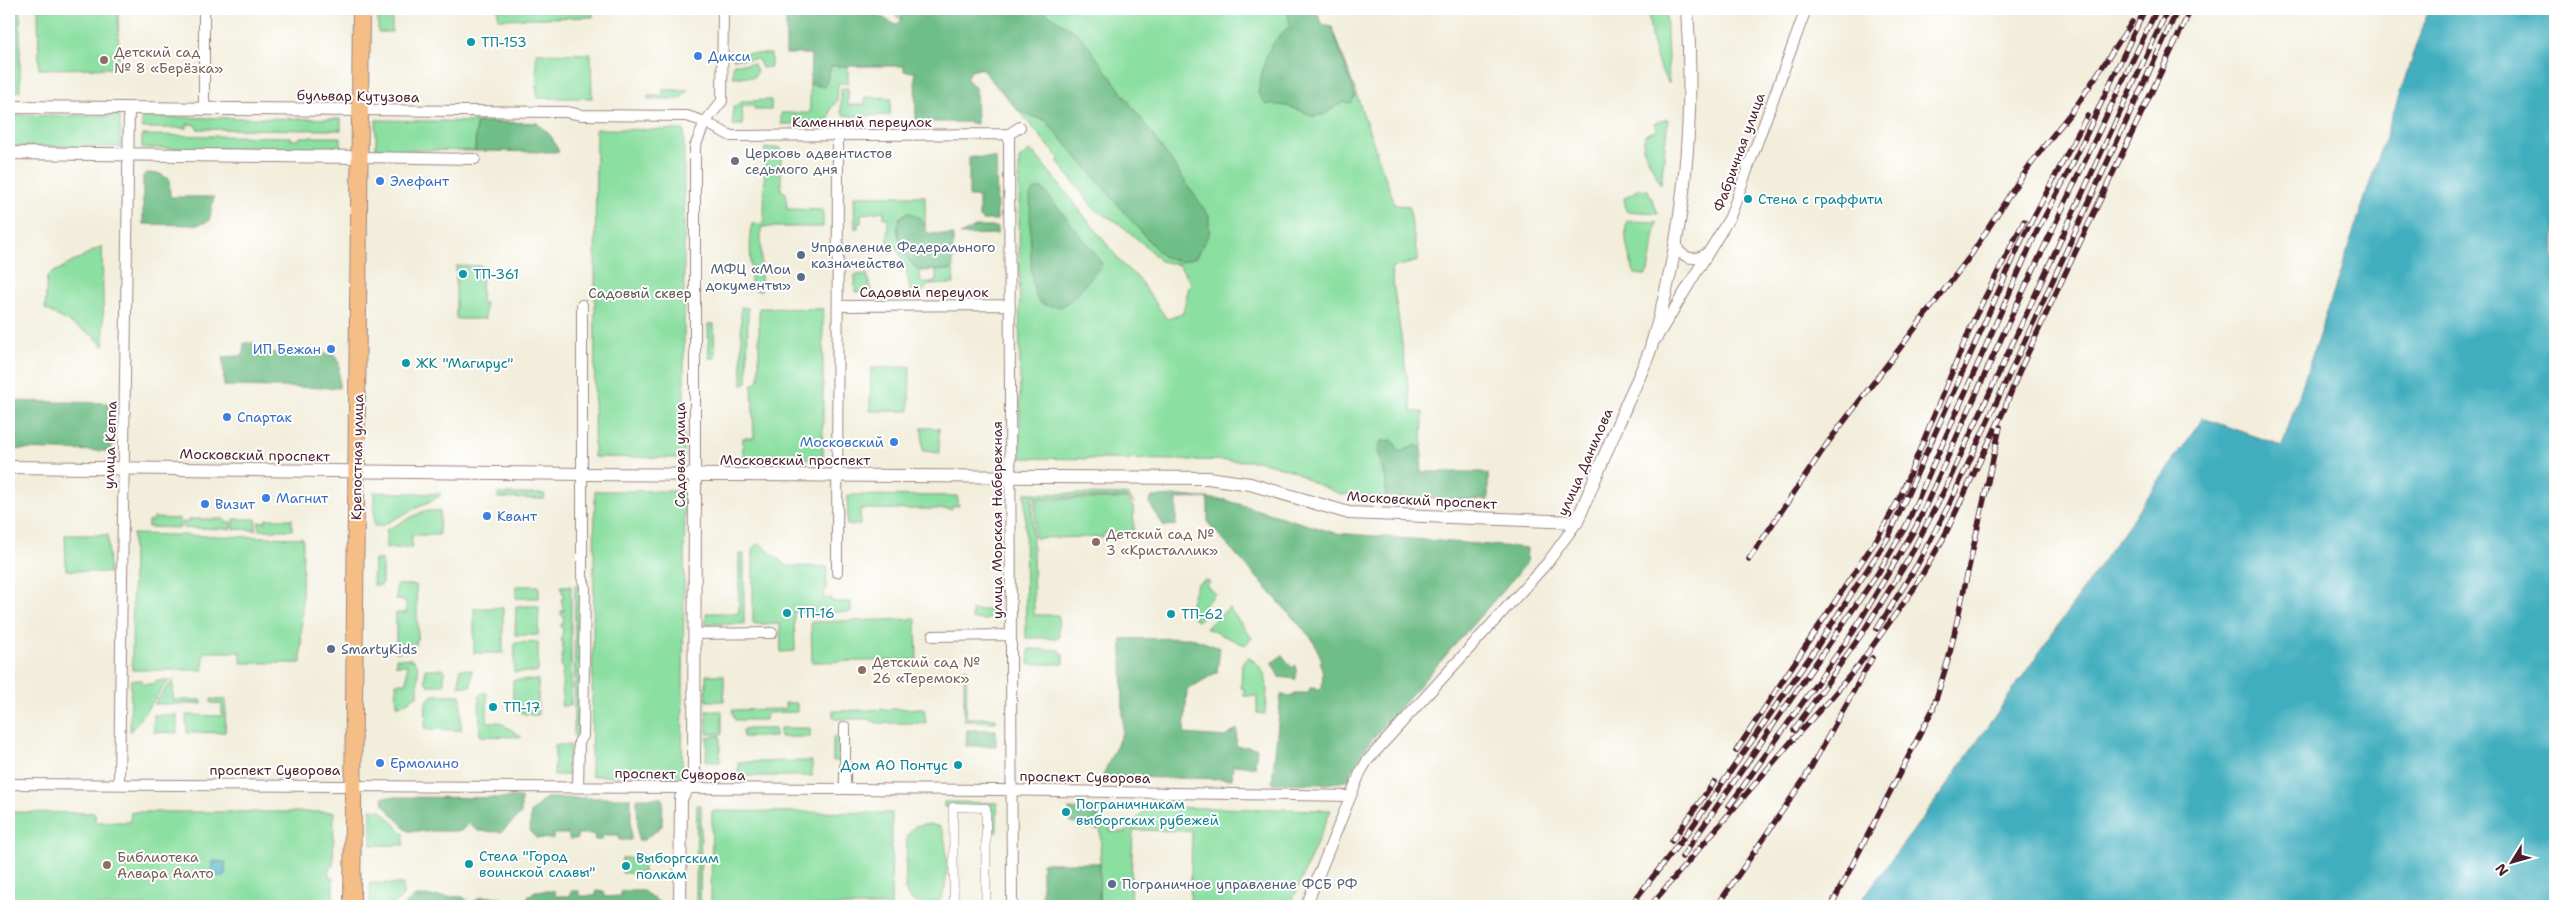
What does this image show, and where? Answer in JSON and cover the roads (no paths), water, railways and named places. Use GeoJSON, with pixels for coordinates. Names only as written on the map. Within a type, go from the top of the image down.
{"type":"FeatureCollection","features":[{"type":"Feature","properties":{"kind":"main road","name":"Крепостная улица"},"geometry":{"type":"LineString","coordinates":[[352,906],[361,9]]}},
{"type":"Feature","properties":{"kind":"street"},"geometry":{"type":"LineString","coordinates":[[204,9],[204,110]]}},
{"type":"Feature","properties":{"kind":"street","name":"Садовая улица"},"geometry":{"type":"LineString","coordinates":[[680,906],[681,798],[694,779],[695,147],[706,122],[722,101],[723,9]]}},
{"type":"Feature","properties":{"kind":"street","name":"улица Данилова"},"geometry":{"type":"LineString","coordinates":[[1306,906],[1367,761],[1548,562],[1577,522],[1651,349],[1676,237],[1689,125],[1690,73],[1686,9]]}},
{"type":"Feature","properties":{"kind":"street","name":"Фабричная улица"},"geometry":{"type":"LineString","coordinates":[[1651,349],[1730,217],[1806,9]]}},
{"type":"Feature","properties":{"kind":"street","name":"бульвар Кутузова"},"geometry":{"type":"LineString","coordinates":[[9,107],[566,112],[581,119],[686,116],[706,122]]}},
{"type":"Feature","properties":{"kind":"street","name":"улица Кеппа"},"geometry":{"type":"LineString","coordinates":[[119,783],[129,109]]}},
{"type":"Feature","properties":{"kind":"street","name":"Каменный переулок"},"geometry":{"type":"LineString","coordinates":[[706,122],[731,136],[1009,134]]}},
{"type":"Feature","properties":{"kind":"street"},"geometry":{"type":"LineString","coordinates":[[1009,134],[1020,127]]}},
{"type":"Feature","properties":{"kind":"street","name":"улица Морская Набережная"},"geometry":{"type":"LineString","coordinates":[[1009,134],[1012,906]]}},
{"type":"Feature","properties":{"kind":"street"},"geometry":{"type":"LineString","coordinates":[[836,572],[838,136]]}},
{"type":"Feature","properties":{"kind":"street"},"geometry":{"type":"LineString","coordinates":[[9,153],[475,159]]}},
{"type":"Feature","properties":{"kind":"street"},"geometry":{"type":"LineString","coordinates":[[1676,237],[1678,250],[1687,257],[1699,258],[1708,251]]}},
{"type":"Feature","properties":{"kind":"street"},"geometry":{"type":"LineString","coordinates":[[578,786],[579,742],[582,736],[584,633],[582,305]]}},
{"type":"Feature","properties":{"kind":"street","name":"Садовый переулок"},"geometry":{"type":"LineString","coordinates":[[838,306],[1010,305]]}},
{"type":"Feature","properties":{"kind":"street","name":"Московский проспект"},"geometry":{"type":"LineString","coordinates":[[9,467],[582,474],[1208,478],[1250,484],[1349,513],[1577,522]]}},
{"type":"Feature","properties":{"kind":"street"},"geometry":{"type":"LineString","coordinates":[[694,634],[772,633]]}},
{"type":"Feature","properties":{"kind":"street"},"geometry":{"type":"LineString","coordinates":[[933,636],[1010,635]]}},
{"type":"Feature","properties":{"kind":"street"},"geometry":{"type":"LineString","coordinates":[[845,727],[845,788]]}},
{"type":"Feature","properties":{"kind":"street","name":"проспект Суворова"},"geometry":{"type":"LineString","coordinates":[[9,784],[354,784],[688,789],[845,788],[1351,796]]}},
{"type":"Feature","properties":{"kind":"street"},"geometry":{"type":"LineString","coordinates":[[954,906],[953,807],[986,808],[986,906]]}},
{"type":"Feature","properties":{"kind":"water"},"geometry":{"type":"Polygon","coordinates":[[[2428,9],[2555,9],[2555,906],[1857,906],[1939,796],[2203,418],[2282,446],[2428,9]]]}},
{"type":"Feature","properties":{"kind":"water"},"geometry":{"type":"Polygon","coordinates":[[[212,861],[226,862],[225,877],[211,876],[212,861]]]}},
{"type":"Feature","properties":{"kind":"railway"},"geometry":{"type":"LineString","coordinates":[[1682,857],[1878,573],[1906,526],[2036,233],[2072,165],[2145,9]]}},
{"type":"Feature","properties":{"kind":"railway"},"geometry":{"type":"LineString","coordinates":[[1729,806],[1853,632],[1916,527],[2010,319],[2157,9]]}},
{"type":"Feature","properties":{"kind":"railway"},"geometry":{"type":"LineString","coordinates":[[1794,730],[1863,632],[1908,560],[1944,491],[2168,9]]}},
{"type":"Feature","properties":{"kind":"railway"},"geometry":{"type":"LineString","coordinates":[[1877,629],[1917,565],[1950,503],[2178,9]]}},
{"type":"Feature","properties":{"kind":"railway"},"geometry":{"type":"LineString","coordinates":[[1650,906],[1858,666],[1913,590],[1943,539],[2004,410],[2019,372],[2054,297],[2191,9]]}},
{"type":"Feature","properties":{"kind":"railway"},"geometry":{"type":"LineString","coordinates":[[1749,559],[1829,441],[1971,255],[2014,188],[2077,105],[2132,22]]}},
{"type":"Feature","properties":{"kind":"railway"},"geometry":{"type":"LineString","coordinates":[[1630,906],[1692,827],[1814,651],[1888,538],[2023,237],[2087,116]]}},
{"type":"Feature","properties":{"kind":"railway"},"geometry":{"type":"LineString","coordinates":[[1736,751],[1878,537],[1900,497],[1975,317],[2024,221]]}},
{"type":"Feature","properties":{"kind":"railway"},"geometry":{"type":"LineString","coordinates":[[1831,906],[1933,709],[1949,657],[2000,427]]}},
{"type":"Feature","properties":{"kind":"railway"},"geometry":{"type":"LineString","coordinates":[[1717,906],[1805,778],[1872,658]]}},
{"type":"Feature","properties":{"kind":"railway"},"geometry":{"type":"LineString","coordinates":[[1672,841],[1714,782]]}},
{"type":"Feature","properties":{"kind":"place","name":"ТП-153"},"geometry":{"type":"Point","coordinates":[471,42]}},
{"type":"Feature","properties":{"kind":"place","name":"Дикси"},"geometry":{"type":"Point","coordinates":[698,56]}},
{"type":"Feature","properties":{"kind":"place","name":"Детский сад № 8 «Берёзка»"},"geometry":{"type":"Point","coordinates":[104,60]}},
{"type":"Feature","properties":{"kind":"place","name":"Церковь адвентистов седьмого дня"},"geometry":{"type":"Point","coordinates":[735,161]}},
{"type":"Feature","properties":{"kind":"place","name":"Элефант"},"geometry":{"type":"Point","coordinates":[380,181]}},
{"type":"Feature","properties":{"kind":"place","name":"Стена с граффити"},"geometry":{"type":"Point","coordinates":[1748,199]}},
{"type":"Feature","properties":{"kind":"place","name":"Управление Федерального казначейства"},"geometry":{"type":"Point","coordinates":[801,255]}},
{"type":"Feature","properties":{"kind":"place","name":"ТП-361"},"geometry":{"type":"Point","coordinates":[463,274]}},
{"type":"Feature","properties":{"kind":"place","name":"МФЦ «Мои документы»"},"geometry":{"type":"Point","coordinates":[801,277]}},
{"type":"Feature","properties":{"kind":"place","name":"ИП Бежан"},"geometry":{"type":"Point","coordinates":[331,349]}},
{"type":"Feature","properties":{"kind":"place","name":"ЖК \"Магирус\""},"geometry":{"type":"Point","coordinates":[406,363]}},
{"type":"Feature","properties":{"kind":"place","name":"Спартак"},"geometry":{"type":"Point","coordinates":[227,417]}},
{"type":"Feature","properties":{"kind":"place","name":"Московский"},"geometry":{"type":"Point","coordinates":[894,442]}},
{"type":"Feature","properties":{"kind":"place","name":"Магнит"},"geometry":{"type":"Point","coordinates":[266,498]}},
{"type":"Feature","properties":{"kind":"place","name":"Визит"},"geometry":{"type":"Point","coordinates":[205,504]}},
{"type":"Feature","properties":{"kind":"place","name":"Квант"},"geometry":{"type":"Point","coordinates":[487,516]}},
{"type":"Feature","properties":{"kind":"place","name":"Детский сад № 3 «Кристаллик»"},"geometry":{"type":"Point","coordinates":[1096,542]}},
{"type":"Feature","properties":{"kind":"place","name":"ТП-16"},"geometry":{"type":"Point","coordinates":[787,613]}},
{"type":"Feature","properties":{"kind":"place","name":"ТП-62"},"geometry":{"type":"Point","coordinates":[1171,614]}},
{"type":"Feature","properties":{"kind":"place","name":"SmartyKids"},"geometry":{"type":"Point","coordinates":[331,649]}},
{"type":"Feature","properties":{"kind":"place","name":"Детский сад № 26 «Теремок»"},"geometry":{"type":"Point","coordinates":[862,670]}},
{"type":"Feature","properties":{"kind":"place","name":"ТП-17"},"geometry":{"type":"Point","coordinates":[493,707]}},
{"type":"Feature","properties":{"kind":"place","name":"Ермолино"},"geometry":{"type":"Point","coordinates":[380,763]}},
{"type":"Feature","properties":{"kind":"place","name":"Дом АО Понтус"},"geometry":{"type":"Point","coordinates":[958,765]}},
{"type":"Feature","properties":{"kind":"place","name":"Пограничникам выборгских рубежей"},"geometry":{"type":"Point","coordinates":[1066,812]}},
{"type":"Feature","properties":{"kind":"place","name":"Стела \"Город воинской славы\""},"geometry":{"type":"Point","coordinates":[469,864]}},
{"type":"Feature","properties":{"kind":"place","name":"Библиотека Алвара Аалто"},"geometry":{"type":"Point","coordinates":[107,865]}},
{"type":"Feature","properties":{"kind":"place","name":"Выборгским полкам"},"geometry":{"type":"Point","coordinates":[626,866]}},
{"type":"Feature","properties":{"kind":"place","name":"Пограничное управление ФСБ РФ"},"geometry":{"type":"Point","coordinates":[1112,884]}},
{"type":"Feature","properties":{"kind":"park label","name":"Садовый сквер"},"geometry":{"type":"Point","coordinates":[640,293]}}]}
